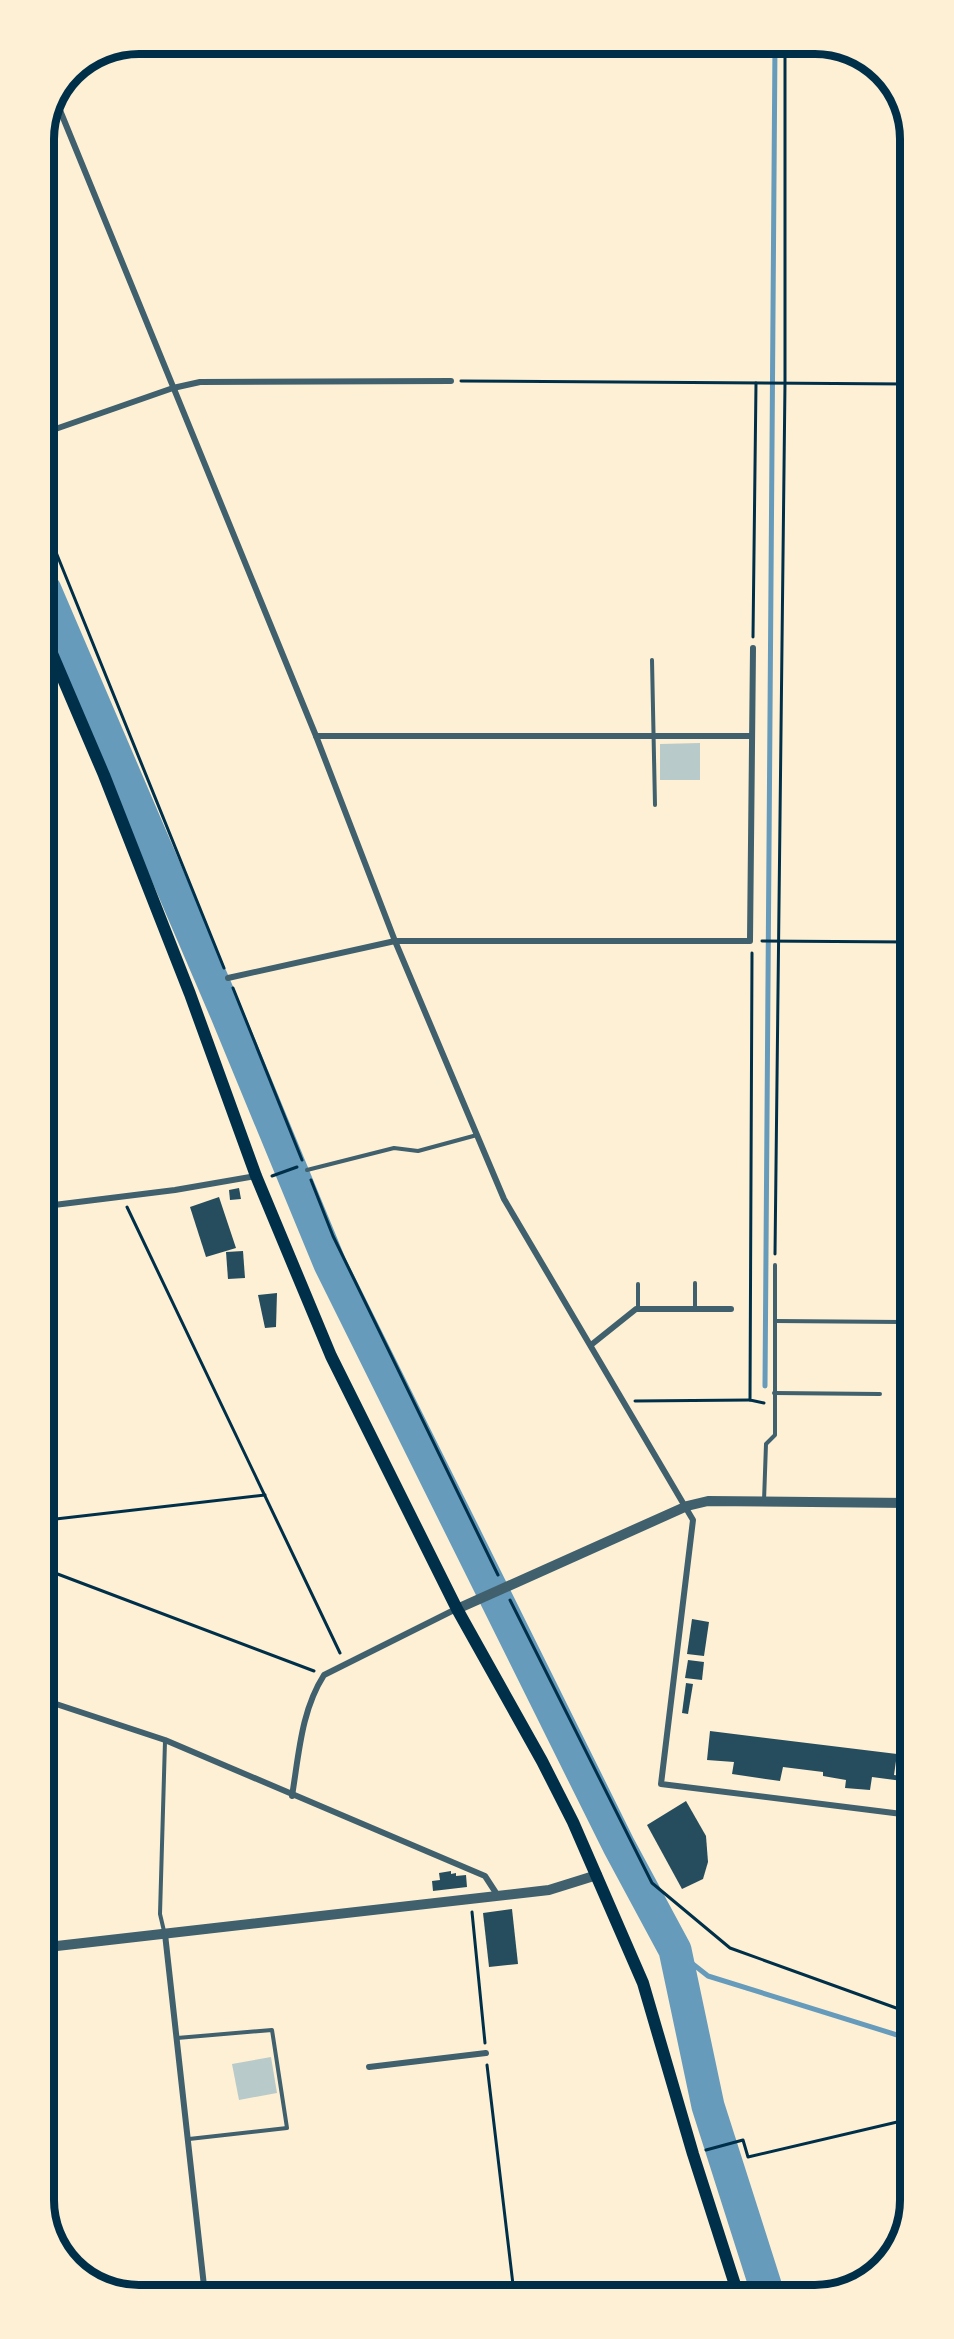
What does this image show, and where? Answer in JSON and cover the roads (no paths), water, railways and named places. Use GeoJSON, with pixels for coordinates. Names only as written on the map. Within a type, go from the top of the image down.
{"type":"FeatureCollection","features":[{"type":"Feature","properties":{"kind":"main road"},"geometry":{"type":"LineString","coordinates":[[54,658],[104,775],[190,994],[258,1179],[331,1356],[457,1609],[542,1761],[597,1875],[643,1983],[693,2154],[735,2285]]}},
{"type":"Feature","properties":{"kind":"street"},"geometry":{"type":"LineString","coordinates":[[60,110],[316,736],[395,940],[504,1199],[687,1506],[693,1520],[661,1784],[900,1814]]}},
{"type":"Feature","properties":{"kind":"street"},"geometry":{"type":"LineString","coordinates":[[54,430],[173,388],[200,382],[451,381]]}},
{"type":"Feature","properties":{"kind":"street"},"geometry":{"type":"LineString","coordinates":[[228,978],[395,940],[750,941],[753,648]]}},
{"type":"Feature","properties":{"kind":"street"},"geometry":{"type":"LineString","coordinates":[[316,736],[752,736]]}},
{"type":"Feature","properties":{"kind":"street"},"geometry":{"type":"LineString","coordinates":[[54,1204],[258,1179]]}},
{"type":"Feature","properties":{"kind":"street"},"geometry":{"type":"LineString","coordinates":[[591,1345],[638,1309],[731,1309]]}},
{"type":"Feature","properties":{"kind":"street"},"geometry":{"type":"LineString","coordinates":[[292,1796],[304,1723],[312,1694],[324,1675],[475,1600],[687,1506],[708,1501],[900,1503]]}},
{"type":"Feature","properties":{"kind":"street"},"geometry":{"type":"LineString","coordinates":[[54,1703],[165,1740],[292,1796],[485,1876],[498,1896]]}},
{"type":"Feature","properties":{"kind":"street"},"geometry":{"type":"LineString","coordinates":[[54,1946],[549,1890],[597,1875]]}},
{"type":"Feature","properties":{"kind":"street"},"geometry":{"type":"LineString","coordinates":[[165,1934],[204,2285]]}},
{"type":"Feature","properties":{"kind":"street"},"geometry":{"type":"LineString","coordinates":[[369,2067],[486,2054]]}},
{"type":"Feature","properties":{"kind":"lane"},"geometry":{"type":"LineString","coordinates":[[652,660],[654,805]]}},
{"type":"Feature","properties":{"kind":"lane"},"geometry":{"type":"LineString","coordinates":[[307,1170],[394,1148],[418,1151],[477,1135]]}},
{"type":"Feature","properties":{"kind":"lane"},"geometry":{"type":"LineString","coordinates":[[764,1502],[766,1444],[775,1435],[775,1265]]}},
{"type":"Feature","properties":{"kind":"lane"},"geometry":{"type":"LineString","coordinates":[[695,1283],[695,1309]]}},
{"type":"Feature","properties":{"kind":"lane"},"geometry":{"type":"LineString","coordinates":[[638,1284],[638,1309]]}},
{"type":"Feature","properties":{"kind":"lane"},"geometry":{"type":"LineString","coordinates":[[775,1321],[900,1322]]}},
{"type":"Feature","properties":{"kind":"lane"},"geometry":{"type":"LineString","coordinates":[[774,1393],[880,1394]]}},
{"type":"Feature","properties":{"kind":"lane"},"geometry":{"type":"LineString","coordinates":[[165,1740],[160,1914],[165,1934]]}},
{"type":"Feature","properties":{"kind":"lane"},"geometry":{"type":"LineString","coordinates":[[177,2038],[272,2030],[287,2128],[189,2139]]}},
{"type":"Feature","properties":{"kind":"waterway"},"geometry":{"type":"LineString","coordinates":[[765,1386],[775,54]]}},
{"type":"Feature","properties":{"kind":"waterway"},"geometry":{"type":"LineString","coordinates":[[54,611],[226,1012],[330,1264],[619,1846],[675,1950],[708,2106],[765,2285]]}},
{"type":"Feature","properties":{"kind":"waterway"},"geometry":{"type":"LineString","coordinates":[[675,1950],[708,1976],[900,2036]]}}]}
